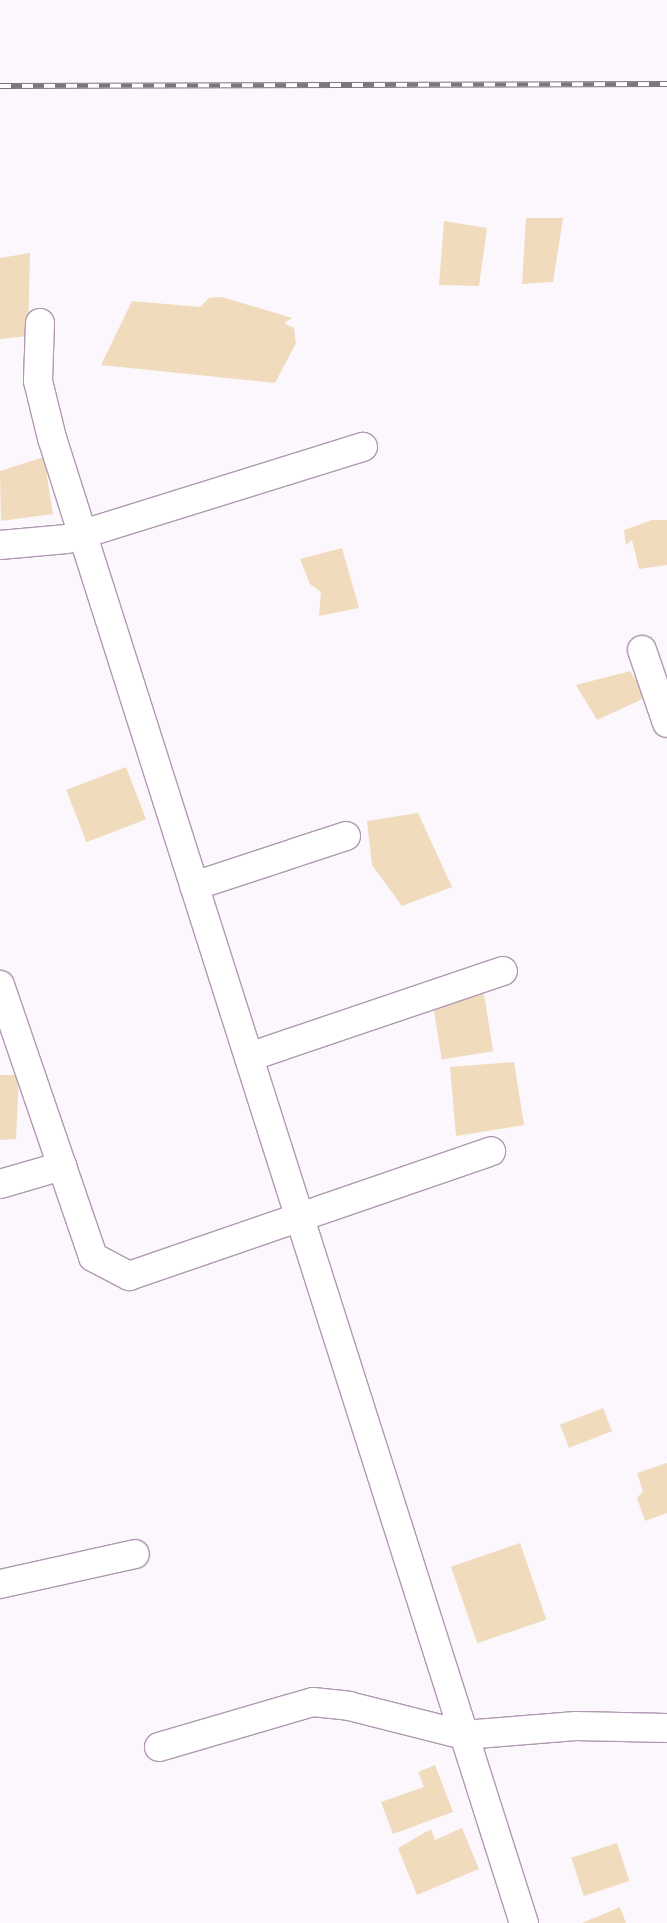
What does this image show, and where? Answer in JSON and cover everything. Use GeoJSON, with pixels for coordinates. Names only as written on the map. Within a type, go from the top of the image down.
{"type":"FeatureCollection","features":[{"type":"Feature","properties":{"kind":"street"},"geometry":{"type":"LineString","coordinates":[[40,323],[38,381],[82,534],[524,1923]]}},
{"type":"Feature","properties":{"kind":"street"},"geometry":{"type":"LineString","coordinates":[[0,545],[82,534],[363,447]]}},
{"type":"Feature","properties":{"kind":"street"},"geometry":{"type":"LineString","coordinates":[[642,650],[667,723]]}},
{"type":"Feature","properties":{"kind":"street"},"geometry":{"type":"LineString","coordinates":[[194,886],[346,836]]}},
{"type":"Feature","properties":{"kind":"street"},"geometry":{"type":"LineString","coordinates":[[248,1057],[503,971]]}},
{"type":"Feature","properties":{"kind":"street"},"geometry":{"type":"LineString","coordinates":[[0,985],[93,1257],[130,1276],[491,1151]]}},
{"type":"Feature","properties":{"kind":"street"},"geometry":{"type":"LineString","coordinates":[[0,1184],[62,1166]]}},
{"type":"Feature","properties":{"kind":"street"},"geometry":{"type":"LineString","coordinates":[[0,1584],[135,1554]]}},
{"type":"Feature","properties":{"kind":"street"},"geometry":{"type":"LineString","coordinates":[[159,1747],[313,1702],[349,1706],[464,1735],[576,1726],[667,1728]]}},
{"type":"Feature","properties":{"kind":"building"},"geometry":{"type":"Polygon","coordinates":[[[526,218],[563,218],[553,282],[522,284],[526,218]]]}},
{"type":"Feature","properties":{"kind":"building"},"geometry":{"type":"Polygon","coordinates":[[[444,221],[487,228],[479,286],[439,285],[444,221]]]}},
{"type":"Feature","properties":{"kind":"building"},"geometry":{"type":"Polygon","coordinates":[[[30,253],[28,336],[0,339],[0,258],[30,253]]]}},
{"type":"Feature","properties":{"kind":"building"},"geometry":{"type":"Polygon","coordinates":[[[222,297],[292,318],[284,323],[294,328],[296,343],[275,383],[101,365],[132,301],[200,307],[209,298],[222,297]]]}},
{"type":"Feature","properties":{"kind":"building"},"geometry":{"type":"Polygon","coordinates":[[[44,457],[53,514],[1,521],[0,471],[44,457]]]}},
{"type":"Feature","properties":{"kind":"building"},"geometry":{"type":"Polygon","coordinates":[[[652,520],[667,520],[667,565],[639,569],[632,540],[626,545],[624,530],[652,520]]]}},
{"type":"Feature","properties":{"kind":"building"},"geometry":{"type":"Polygon","coordinates":[[[342,548],[359,608],[319,616],[321,592],[310,584],[300,559],[342,548]]]}},
{"type":"Feature","properties":{"kind":"building"},"geometry":{"type":"Polygon","coordinates":[[[630,671],[647,697],[597,720],[576,685],[630,671]]]}},
{"type":"Feature","properties":{"kind":"building"},"geometry":{"type":"Polygon","coordinates":[[[126,767],[146,819],[86,842],[66,790],[126,767]]]}},
{"type":"Feature","properties":{"kind":"building"},"geometry":{"type":"Polygon","coordinates":[[[418,813],[452,887],[402,906],[372,865],[367,821],[418,813]]]}},
{"type":"Feature","properties":{"kind":"building"},"geometry":{"type":"Polygon","coordinates":[[[484,994],[493,1051],[442,1059],[433,1002],[484,994]]]}},
{"type":"Feature","properties":{"kind":"building"},"geometry":{"type":"Polygon","coordinates":[[[514,1062],[524,1125],[456,1136],[450,1067],[514,1062]]]}},
{"type":"Feature","properties":{"kind":"building"},"geometry":{"type":"Polygon","coordinates":[[[0,1075],[19,1075],[16,1139],[0,1140],[0,1075]]]}},
{"type":"Feature","properties":{"kind":"building"},"geometry":{"type":"Polygon","coordinates":[[[603,1408],[612,1431],[569,1448],[560,1424],[603,1408]]]}},
{"type":"Feature","properties":{"kind":"building"},"geometry":{"type":"Polygon","coordinates":[[[667,1463],[667,1513],[645,1521],[637,1498],[643,1491],[637,1473],[667,1463]]]}},
{"type":"Feature","properties":{"kind":"building"},"geometry":{"type":"Polygon","coordinates":[[[520,1543],[546,1620],[477,1643],[451,1567],[520,1543]]]}},
{"type":"Feature","properties":{"kind":"building"},"geometry":{"type":"Polygon","coordinates":[[[435,1765],[453,1812],[393,1834],[381,1802],[424,1787],[418,1772],[435,1765]]]}},
{"type":"Feature","properties":{"kind":"building"},"geometry":{"type":"Polygon","coordinates":[[[462,1828],[479,1869],[417,1895],[398,1848],[431,1829],[435,1840],[462,1828]]]}},
{"type":"Feature","properties":{"kind":"building"},"geometry":{"type":"Polygon","coordinates":[[[617,1843],[629,1881],[584,1896],[571,1858],[617,1843]]]}},
{"type":"Feature","properties":{"kind":"building"},"geometry":{"type":"Polygon","coordinates":[[[620,1907],[626,1923],[582,1923],[620,1907]]]}},
{"type":"Feature","properties":{"kind":"railway"},"geometry":{"type":"LineString","coordinates":[[0,86],[667,84]]}}]}
